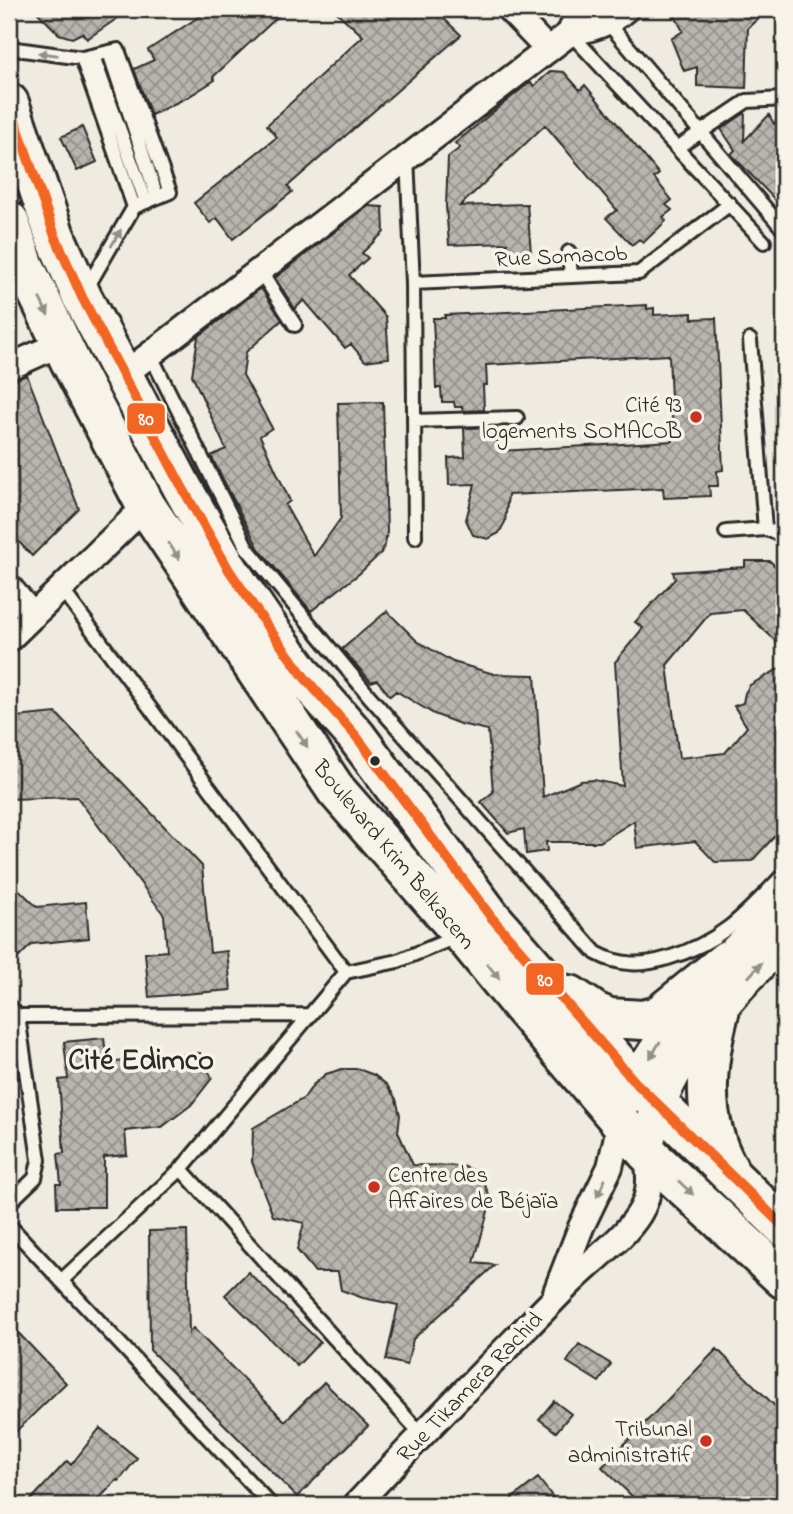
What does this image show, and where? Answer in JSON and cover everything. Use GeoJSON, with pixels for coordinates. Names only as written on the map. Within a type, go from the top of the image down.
{"type":"FeatureCollection","features":[{"type":"Feature","properties":{"kind":"main road","name":"Boulevard Krim Belkacem"},"geometry":{"type":"LineString","coordinates":[[9,103],[55,236],[82,297],[136,365],[229,570],[267,626],[305,678],[356,736],[491,916],[541,975],[647,1095],[784,1227]]}},
{"type":"Feature","properties":{"kind":"main road","name":"Boulevard Krim Belkacem"},"geometry":{"type":"LineString","coordinates":[[9,221],[25,267],[122,465],[146,506],[336,790],[646,1152],[784,1279]]}},
{"type":"Feature","properties":{"kind":"main road"},"geometry":{"type":"LineString","coordinates":[[541,975],[595,1012],[625,1020],[643,1020],[658,1016],[727,960]]}},
{"type":"Feature","properties":{"kind":"main road"},"geometry":{"type":"LineString","coordinates":[[720,1009],[709,1052],[707,1090],[717,1145],[734,1178]]}},
{"type":"Feature","properties":{"kind":"street"},"geometry":{"type":"LineString","coordinates":[[509,9],[548,50]]}},
{"type":"Feature","properties":{"kind":"street"},"geometry":{"type":"LineString","coordinates":[[570,33],[579,9]]}},
{"type":"Feature","properties":{"kind":"street"},"geometry":{"type":"LineString","coordinates":[[136,365],[570,33],[597,28],[617,16]]}},
{"type":"Feature","properties":{"kind":"street"},"geometry":{"type":"LineString","coordinates":[[9,367],[62,343]]}},
{"type":"Feature","properties":{"kind":"street"},"geometry":{"type":"LineString","coordinates":[[9,639],[146,506]]}},
{"type":"Feature","properties":{"kind":"street"},"geometry":{"type":"LineString","coordinates":[[9,587],[33,616]]}},
{"type":"Feature","properties":{"kind":"street"},"geometry":{"type":"LineString","coordinates":[[646,1152],[649,1136],[647,1095],[681,1011],[727,960],[784,904]]}},
{"type":"Feature","properties":{"kind":"street"},"geometry":{"type":"LineString","coordinates":[[620,1123],[681,1060],[695,1038],[784,939]]}},
{"type":"Feature","properties":{"kind":"street","name":"Rue Tikamera Rachid"},"geometry":{"type":"LineString","coordinates":[[554,1299],[574,1244],[610,1167],[620,1123]]}},
{"type":"Feature","properties":{"kind":"street","name":"Rue Tikamera Rachid"},"geometry":{"type":"LineString","coordinates":[[356,1505],[421,1434],[589,1263],[627,1231],[641,1211],[648,1193],[650,1174],[646,1152]]}},
{"type":"Feature","properties":{"kind":"lane"},"geometry":{"type":"LineString","coordinates":[[617,16],[700,132],[784,230]]}},
{"type":"Feature","properties":{"kind":"lane"},"geometry":{"type":"LineString","coordinates":[[570,33],[764,242]]}},
{"type":"Feature","properties":{"kind":"lane"},"geometry":{"type":"LineString","coordinates":[[9,48],[87,57],[108,52],[146,202],[82,297]]}},
{"type":"Feature","properties":{"kind":"lane"},"geometry":{"type":"LineString","coordinates":[[87,57],[146,202]]}},
{"type":"Feature","properties":{"kind":"lane"},"geometry":{"type":"LineString","coordinates":[[677,148],[747,101],[784,99]]}},
{"type":"Feature","properties":{"kind":"lane"},"geometry":{"type":"LineString","coordinates":[[407,158],[414,283],[415,537]]}},
{"type":"Feature","properties":{"kind":"lane","name":"Rue Somacob"},"geometry":{"type":"LineString","coordinates":[[414,283],[639,272],[730,204]]}},
{"type":"Feature","properties":{"kind":"lane"},"geometry":{"type":"LineString","coordinates":[[569,252],[571,276]]}},
{"type":"Feature","properties":{"kind":"lane"},"geometry":{"type":"LineString","coordinates":[[260,271],[295,325]]}},
{"type":"Feature","properties":{"kind":"lane"},"geometry":{"type":"LineString","coordinates":[[750,340],[765,528]]}},
{"type":"Feature","properties":{"kind":"lane"},"geometry":{"type":"LineString","coordinates":[[136,365],[247,548],[370,697],[596,953],[612,961],[631,965],[653,963],[699,947],[743,916],[784,874]]}},
{"type":"Feature","properties":{"kind":"lane"},"geometry":{"type":"LineString","coordinates":[[414,421],[517,418]]}},
{"type":"Feature","properties":{"kind":"lane"},"geometry":{"type":"LineString","coordinates":[[726,532],[765,528],[784,535]]}},
{"type":"Feature","properties":{"kind":"lane"},"geometry":{"type":"LineString","coordinates":[[61,588],[346,972]]}},
{"type":"Feature","properties":{"kind":"lane"},"geometry":{"type":"LineString","coordinates":[[61,1281],[181,1169],[346,972],[398,961],[462,934]]}},
{"type":"Feature","properties":{"kind":"lane"},"geometry":{"type":"LineString","coordinates":[[9,1203],[35,1178],[39,1160],[13,1011],[310,1015]]}},
{"type":"Feature","properties":{"kind":"lane"},"geometry":{"type":"LineString","coordinates":[[181,1169],[421,1434]]}},
{"type":"Feature","properties":{"kind":"lane"},"geometry":{"type":"LineString","coordinates":[[9,1225],[271,1505]]}},
{"type":"Feature","properties":{"kind":"building"},"geometry":{"type":"Polygon","coordinates":[[[34,9],[131,9],[87,39],[82,33],[72,38],[59,34],[34,9]]]}},
{"type":"Feature","properties":{"kind":"building"},"geometry":{"type":"Polygon","coordinates":[[[211,9],[286,9],[213,77],[215,80],[151,115],[134,69],[154,60],[148,50],[211,9]]]}},
{"type":"Feature","properties":{"kind":"building"},"geometry":{"type":"Polygon","coordinates":[[[333,9],[434,9],[461,35],[288,186],[292,192],[233,239],[217,218],[210,223],[194,203],[277,137],[267,125],[363,36],[333,9]]]}},
{"type":"Feature","properties":{"kind":"building"},"geometry":{"type":"Polygon","coordinates":[[[671,9],[768,9],[748,28],[746,88],[697,86],[697,67],[684,71],[671,39],[683,31],[671,9]]]}},
{"type":"Feature","properties":{"kind":"building"},"geometry":{"type":"Polygon","coordinates":[[[551,71],[564,72],[580,90],[585,85],[659,174],[654,178],[672,200],[666,205],[672,210],[663,217],[666,221],[643,243],[639,239],[632,245],[606,218],[617,210],[545,125],[460,206],[527,204],[531,253],[507,255],[507,243],[449,245],[446,206],[448,157],[460,148],[455,143],[530,82],[534,86],[551,71]]]}},
{"type":"Feature","properties":{"kind":"building"},"geometry":{"type":"Polygon","coordinates":[[[784,110],[784,209],[731,154],[735,150],[721,129],[745,113],[744,141],[769,115],[774,124],[784,110]]]}},
{"type":"Feature","properties":{"kind":"building"},"geometry":{"type":"Polygon","coordinates":[[[82,127],[97,162],[77,171],[61,137],[82,127]]]}},
{"type":"Feature","properties":{"kind":"building"},"geometry":{"type":"Polygon","coordinates":[[[368,206],[383,207],[384,232],[362,253],[368,258],[349,275],[386,317],[389,358],[365,361],[351,344],[345,348],[304,300],[295,309],[275,278],[368,206]]]}},
{"type":"Feature","properties":{"kind":"building"},"geometry":{"type":"Polygon","coordinates":[[[261,288],[282,320],[246,352],[243,375],[272,428],[260,436],[290,501],[285,505],[314,556],[341,518],[338,403],[383,402],[387,532],[385,545],[381,553],[360,573],[311,611],[259,549],[211,456],[226,449],[192,375],[198,337],[261,288]]]}},
{"type":"Feature","properties":{"kind":"building","name":"Cité 93 logements SOMACOB"},"geometry":{"type":"Polygon","coordinates":[[[647,305],[647,309],[654,308],[654,315],[692,313],[692,319],[716,318],[723,470],[717,471],[718,486],[709,486],[710,496],[664,498],[663,488],[508,495],[505,522],[499,533],[488,539],[473,535],[466,520],[475,484],[449,485],[448,458],[465,457],[464,428],[497,427],[498,451],[673,441],[669,355],[486,365],[487,385],[483,385],[484,410],[463,411],[462,407],[455,407],[454,402],[442,402],[441,388],[436,388],[433,318],[445,318],[445,315],[647,305]]]}},
{"type":"Feature","properties":{"kind":"building"},"geometry":{"type":"Polygon","coordinates":[[[27,375],[79,509],[32,556],[9,531],[9,382],[27,375]]]}},
{"type":"Feature","properties":{"kind":"building"},"geometry":{"type":"Polygon","coordinates":[[[745,561],[770,561],[784,575],[784,649],[743,610],[710,613],[667,665],[679,758],[725,753],[747,727],[734,706],[743,703],[750,685],[784,666],[784,826],[752,861],[715,862],[695,841],[637,848],[634,821],[600,842],[546,842],[547,851],[526,854],[524,829],[508,833],[481,802],[493,792],[488,730],[460,724],[434,714],[396,691],[390,696],[377,680],[371,682],[342,649],[387,611],[417,641],[453,662],[494,674],[535,675],[543,797],[581,781],[594,780],[623,786],[615,662],[643,628],[635,622],[675,579],[673,572],[745,567],[745,561]]]}},
{"type":"Feature","properties":{"kind":"building"},"geometry":{"type":"Polygon","coordinates":[[[56,713],[202,866],[210,953],[227,951],[231,990],[149,997],[145,953],[167,951],[164,915],[77,797],[9,799],[9,724],[16,717],[56,713]]]}},
{"type":"Feature","properties":{"kind":"building"},"geometry":{"type":"Polygon","coordinates":[[[9,880],[37,907],[86,902],[89,938],[32,944],[9,967],[9,880]]]}},
{"type":"Feature","properties":{"kind":"building"},"geometry":{"type":"Polygon","coordinates":[[[104,1038],[107,1063],[200,1053],[212,1078],[191,1105],[162,1127],[125,1131],[127,1155],[104,1157],[104,1207],[57,1207],[56,1184],[61,1184],[58,1154],[64,1153],[59,1080],[68,1079],[64,1042],[104,1038]]]}},
{"type":"Feature","properties":{"kind":"building","name":"Centre des Affaires de Béjaïa"},"geometry":{"type":"Polygon","coordinates":[[[342,1069],[358,1069],[374,1075],[387,1085],[396,1099],[400,1115],[398,1132],[413,1165],[462,1166],[480,1173],[491,1200],[474,1263],[495,1265],[413,1339],[407,1365],[386,1360],[398,1305],[363,1298],[341,1290],[338,1272],[315,1272],[297,1250],[304,1223],[273,1216],[252,1162],[253,1128],[304,1098],[313,1085],[326,1074],[342,1069]]]}},
{"type":"Feature","properties":{"kind":"building"},"geometry":{"type":"Polygon","coordinates":[[[187,1230],[189,1333],[193,1328],[285,1421],[324,1382],[368,1426],[297,1497],[150,1350],[149,1231],[187,1230]]]}},
{"type":"Feature","properties":{"kind":"building"},"geometry":{"type":"Polygon","coordinates":[[[248,1272],[320,1342],[297,1366],[225,1295],[248,1272]]]}},
{"type":"Feature","properties":{"kind":"building"},"geometry":{"type":"Polygon","coordinates":[[[9,1323],[66,1383],[9,1438],[9,1323]]]}},
{"type":"Feature","properties":{"kind":"building"},"geometry":{"type":"Polygon","coordinates":[[[579,1344],[611,1364],[599,1382],[567,1362],[579,1344]]]}},
{"type":"Feature","properties":{"kind":"building","name":"Tribunal administratif"},"geometry":{"type":"Polygon","coordinates":[[[717,1349],[784,1415],[784,1505],[641,1505],[602,1467],[717,1349]]]}},
{"type":"Feature","properties":{"kind":"building"},"geometry":{"type":"Polygon","coordinates":[[[554,1401],[571,1414],[556,1432],[539,1419],[554,1401]]]}},
{"type":"Feature","properties":{"kind":"building"},"geometry":{"type":"Polygon","coordinates":[[[100,1428],[137,1458],[119,1481],[93,1505],[26,1505],[67,1461],[71,1465],[100,1428]]]}},
{"type":"Feature","properties":{"kind":"building"},"geometry":{"type":"Polygon","coordinates":[[[538,1478],[559,1505],[504,1505],[538,1478]]]}},
{"type":"Feature","properties":{"kind":"transit line","name":"80"},"geometry":{"type":"LineString","coordinates":[[9,103],[55,236],[82,297],[182,487],[229,570],[267,626],[305,678],[356,736],[491,917],[635,1082],[784,1227]]}},
{"type":"Feature","properties":{"kind":"place","name":"Cité 93 logements SOMACOB"},"geometry":{"type":"Point","coordinates":[696,417]}},
{"type":"Feature","properties":{"kind":"place","name":"Centre des Affaires de Béjaïa"},"geometry":{"type":"Point","coordinates":[374,1187]}},
{"type":"Feature","properties":{"kind":"place","name":"Tribunal administratif"},"geometry":{"type":"Point","coordinates":[706,1441]}},
{"type":"Feature","properties":{"kind":"district","name":"Cité Edimco"},"geometry":{"type":"Point","coordinates":[141,1059]}}]}
